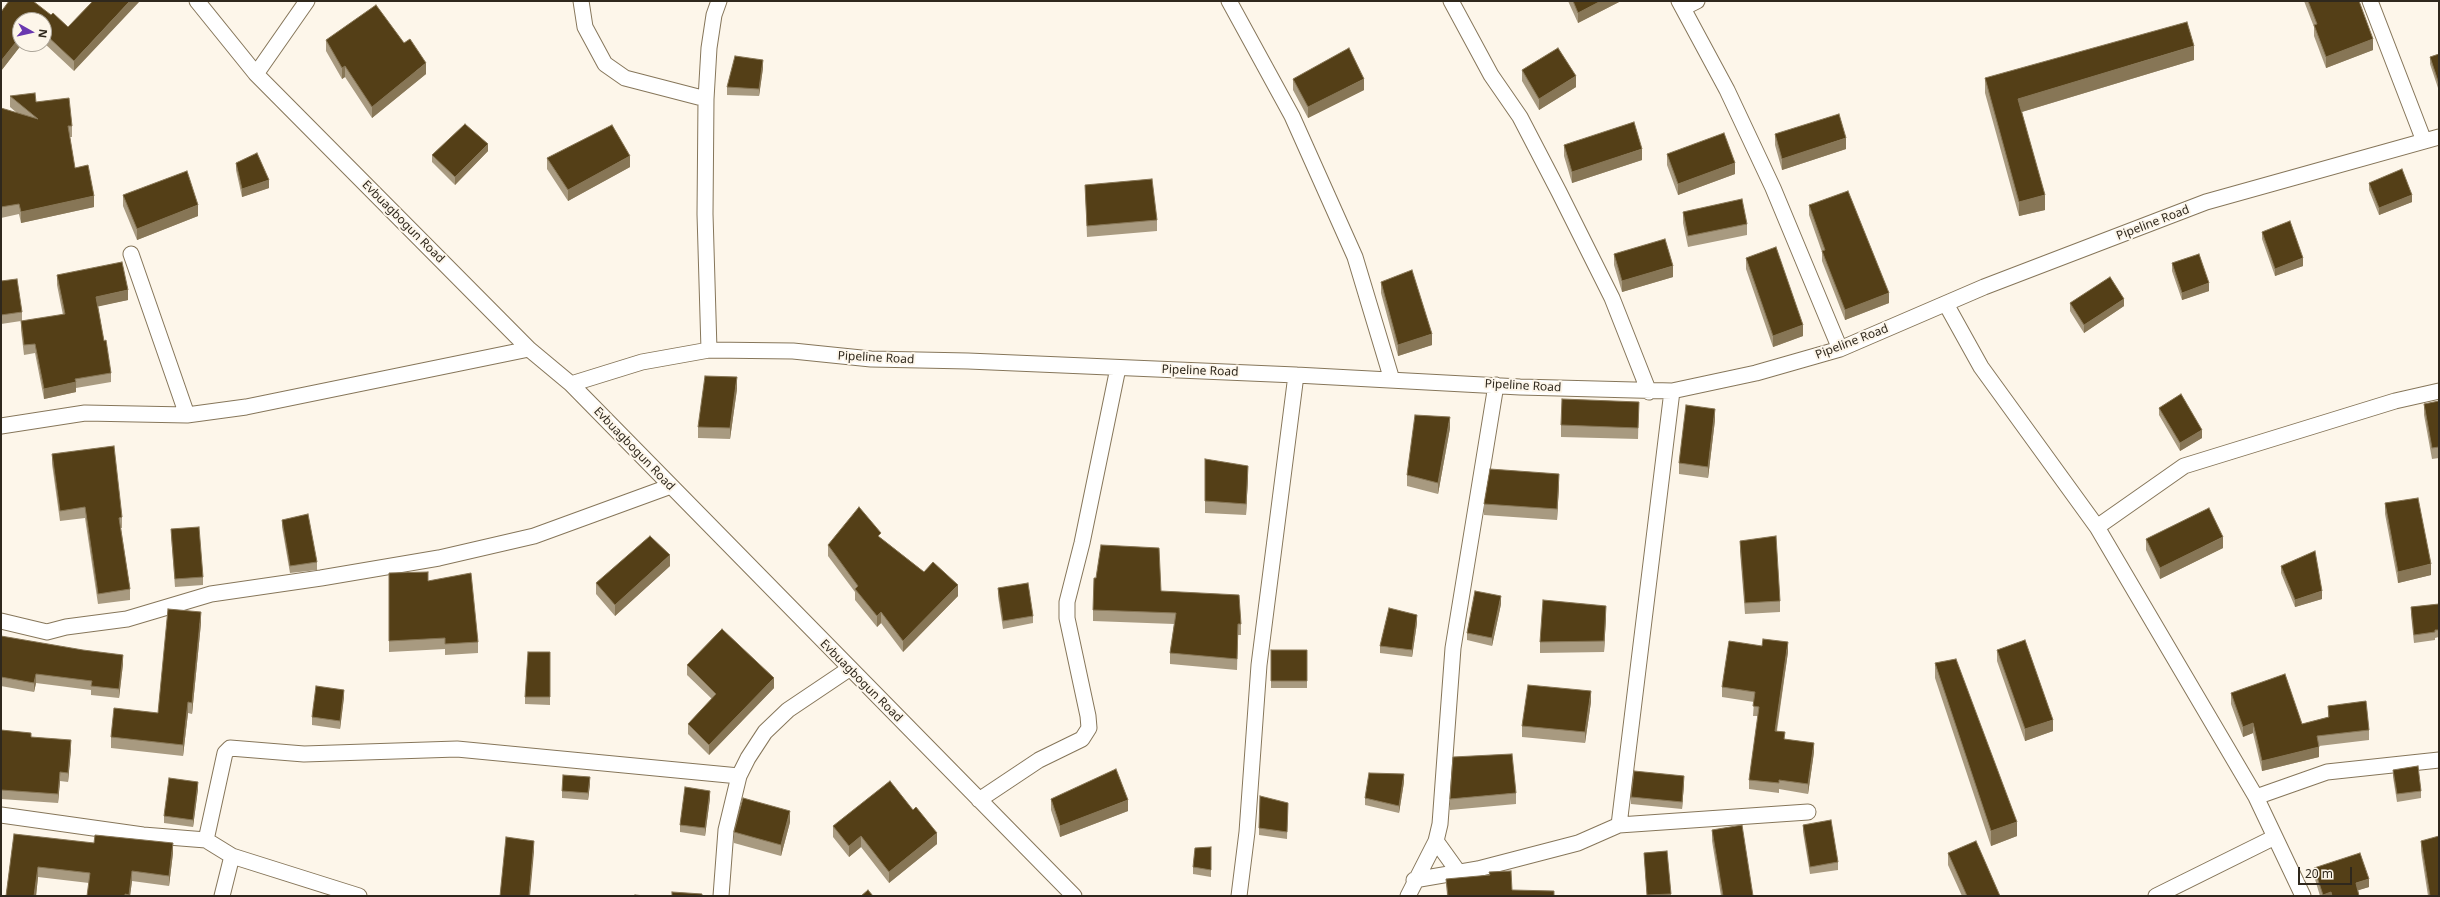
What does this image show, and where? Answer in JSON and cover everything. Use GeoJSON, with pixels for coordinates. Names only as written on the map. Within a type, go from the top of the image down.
{"type":"FeatureCollection","features":[{"type":"Feature","properties":{"kind":"street","name":"Evbuagbogun Road"},"geometry":{"type":"LineString","coordinates":[[197,1],[256,74],[530,350],[570,384],[1074,896]]}},
{"type":"Feature","properties":{"kind":"street"},"geometry":{"type":"LineString","coordinates":[[256,74],[306,1]]}},
{"type":"Feature","properties":{"kind":"street"},"geometry":{"type":"LineString","coordinates":[[581,1],[585,27],[605,64],[625,78],[706,99]]}},
{"type":"Feature","properties":{"kind":"street"},"geometry":{"type":"LineString","coordinates":[[709,350],[705,214],[706,99],[709,48],[714,15],[719,1]]}},
{"type":"Feature","properties":{"kind":"street"},"geometry":{"type":"LineString","coordinates":[[1229,1],[1292,116],[1355,257],[1392,380]]}},
{"type":"Feature","properties":{"kind":"street"},"geometry":{"type":"LineString","coordinates":[[1451,1],[1491,75],[1520,117],[1563,199],[1612,298],[1649,392]]}},
{"type":"Feature","properties":{"kind":"street"},"geometry":{"type":"LineString","coordinates":[[1697,1],[1681,5],[1727,90],[1773,188],[1840,349]]}},
{"type":"Feature","properties":{"kind":"street"},"geometry":{"type":"LineString","coordinates":[[2370,1],[2424,141]]}},
{"type":"Feature","properties":{"kind":"street","name":"Pipeline Road"},"geometry":{"type":"LineString","coordinates":[[570,384],[642,362],[709,350],[793,351],[872,359],[968,361],[1649,392],[1672,391],[1756,373],[1840,349],[1946,304],[2206,202],[2439,137]]}},
{"type":"Feature","properties":{"kind":"street"},"geometry":{"type":"LineString","coordinates":[[131,254],[187,415]]}},
{"type":"Feature","properties":{"kind":"street"},"geometry":{"type":"LineString","coordinates":[[1946,304],[1981,367],[2097,527],[2256,797],[2303,896]]}},
{"type":"Feature","properties":{"kind":"street"},"geometry":{"type":"LineString","coordinates":[[1,426],[85,413],[187,415],[246,407],[530,350]]}},
{"type":"Feature","properties":{"kind":"street"},"geometry":{"type":"LineString","coordinates":[[979,800],[1039,760],[1082,739],[1089,728],[1088,716],[1068,618],[1067,602],[1083,536],[1118,368]]}},
{"type":"Feature","properties":{"kind":"street"},"geometry":{"type":"LineString","coordinates":[[1239,896],[1247,832],[1259,665],[1296,375]]}},
{"type":"Feature","properties":{"kind":"street"},"geometry":{"type":"LineString","coordinates":[[1408,896],[1414,880],[1436,842],[1443,793],[1453,648],[1496,385]]}},
{"type":"Feature","properties":{"kind":"street"},"geometry":{"type":"LineString","coordinates":[[1619,825],[1672,391]]}},
{"type":"Feature","properties":{"kind":"street"},"geometry":{"type":"LineString","coordinates":[[2097,527],[2184,466],[2395,401],[2439,391]]}},
{"type":"Feature","properties":{"kind":"street"},"geometry":{"type":"LineString","coordinates":[[1,621],[47,632],[66,627],[127,619],[212,594],[321,578],[439,558],[534,536],[671,486]]}},
{"type":"Feature","properties":{"kind":"street"},"geometry":{"type":"LineString","coordinates":[[721,896],[726,830],[739,776],[765,732],[788,710],[849,669]]}},
{"type":"Feature","properties":{"kind":"street"},"geometry":{"type":"LineString","coordinates":[[206,840],[225,753],[230,748],[304,754],[457,749],[739,776]]}},
{"type":"Feature","properties":{"kind":"street"},"geometry":{"type":"LineString","coordinates":[[2256,797],[2327,772],[2439,760]]}},
{"type":"Feature","properties":{"kind":"street"},"geometry":{"type":"LineString","coordinates":[[1414,880],[1459,873],[1578,843],[1619,825],[1808,812]]}},
{"type":"Feature","properties":{"kind":"street"},"geometry":{"type":"LineString","coordinates":[[1,815],[143,835],[206,840],[232,856],[359,896]]}},
{"type":"Feature","properties":{"kind":"street"},"geometry":{"type":"LineString","coordinates":[[2156,896],[2275,837]]}},
{"type":"Feature","properties":{"kind":"street"},"geometry":{"type":"LineString","coordinates":[[1436,842],[1459,873]]}},
{"type":"Feature","properties":{"kind":"street"},"geometry":{"type":"LineString","coordinates":[[222,896],[232,856]]}},
{"type":"Feature","properties":{"kind":"building"},"geometry":{"type":"Polygon","coordinates":[[[9,1],[33,1],[47,12],[12,12],[12,47],[1,61],[1,12],[9,1]]]}},
{"type":"Feature","properties":{"kind":"building"},"geometry":{"type":"Polygon","coordinates":[[[93,1],[130,1],[74,61],[52,40],[52,14],[53,13],[68,27],[93,1]]]}},
{"type":"Feature","properties":{"kind":"building"},"geometry":{"type":"Polygon","coordinates":[[[1573,1],[1601,1],[1578,13],[1573,1]]]}},
{"type":"Feature","properties":{"kind":"building"},"geometry":{"type":"Polygon","coordinates":[[[2308,1],[2359,1],[2373,39],[2326,57],[2314,25],[2317,24],[2308,1]]]}},
{"type":"Feature","properties":{"kind":"building"},"geometry":{"type":"Polygon","coordinates":[[[376,5],[404,43],[410,39],[426,63],[372,107],[345,66],[342,68],[326,40],[376,5]]]}},
{"type":"Feature","properties":{"kind":"building"},"geometry":{"type":"Polygon","coordinates":[[[2187,22],[2194,46],[2018,99],[2045,195],[2019,202],[1985,78],[2187,22]]]}},
{"type":"Feature","properties":{"kind":"building"},"geometry":{"type":"Polygon","coordinates":[[[1349,48],[1364,79],[1308,107],[1293,79],[1349,48]]]}},
{"type":"Feature","properties":{"kind":"building"},"geometry":{"type":"Polygon","coordinates":[[[1558,48],[1576,76],[1539,99],[1522,70],[1558,48]]]}},
{"type":"Feature","properties":{"kind":"building"},"geometry":{"type":"Polygon","coordinates":[[[2439,54],[2439,84],[2430,57],[2439,54]]]}},
{"type":"Feature","properties":{"kind":"building"},"geometry":{"type":"Polygon","coordinates":[[[735,56],[763,60],[759,89],[727,87],[735,56]]]}},
{"type":"Feature","properties":{"kind":"building"},"geometry":{"type":"Polygon","coordinates":[[[35,93],[36,102],[69,98],[72,126],[68,126],[75,168],[88,165],[94,196],[21,212],[19,204],[1,207],[1,108],[38,119],[10,96],[35,93]]]}},
{"type":"Feature","properties":{"kind":"building"},"geometry":{"type":"Polygon","coordinates":[[[1839,114],[1846,138],[1782,159],[1775,134],[1839,114]]]}},
{"type":"Feature","properties":{"kind":"building"},"geometry":{"type":"Polygon","coordinates":[[[1634,122],[1642,149],[1572,172],[1564,145],[1634,122]]]}},
{"type":"Feature","properties":{"kind":"building"},"geometry":{"type":"Polygon","coordinates":[[[465,124],[488,144],[455,177],[432,155],[465,124]]]}},
{"type":"Feature","properties":{"kind":"building"},"geometry":{"type":"Polygon","coordinates":[[[612,125],[630,156],[568,190],[547,158],[612,125]]]}},
{"type":"Feature","properties":{"kind":"building"},"geometry":{"type":"Polygon","coordinates":[[[1724,133],[1735,163],[1678,184],[1667,154],[1724,133]]]}},
{"type":"Feature","properties":{"kind":"building"},"geometry":{"type":"Polygon","coordinates":[[[257,153],[269,180],[242,189],[236,163],[257,153]]]}},
{"type":"Feature","properties":{"kind":"building"},"geometry":{"type":"Polygon","coordinates":[[[2402,169],[2412,195],[2379,208],[2369,183],[2402,169]]]}},
{"type":"Feature","properties":{"kind":"building"},"geometry":{"type":"Polygon","coordinates":[[[187,171],[198,205],[137,229],[123,195],[187,171]]]}},
{"type":"Feature","properties":{"kind":"building"},"geometry":{"type":"Polygon","coordinates":[[[1152,179],[1157,220],[1087,226],[1085,185],[1152,179]]]}},
{"type":"Feature","properties":{"kind":"building"},"geometry":{"type":"Polygon","coordinates":[[[1848,191],[1889,293],[1845,310],[1822,251],[1825,250],[1809,205],[1848,191]]]}},
{"type":"Feature","properties":{"kind":"building"},"geometry":{"type":"Polygon","coordinates":[[[1742,199],[1747,224],[1688,236],[1683,212],[1742,199]]]}},
{"type":"Feature","properties":{"kind":"building"},"geometry":{"type":"Polygon","coordinates":[[[2290,221],[2303,258],[2275,269],[2262,232],[2290,221]]]}},
{"type":"Feature","properties":{"kind":"building"},"geometry":{"type":"Polygon","coordinates":[[[1665,239],[1673,266],[1622,281],[1614,254],[1665,239]]]}},
{"type":"Feature","properties":{"kind":"building"},"geometry":{"type":"Polygon","coordinates":[[[1776,247],[1803,325],[1773,336],[1746,258],[1776,247]]]}},
{"type":"Feature","properties":{"kind":"building"},"geometry":{"type":"Polygon","coordinates":[[[2199,254],[2209,283],[2182,293],[2172,263],[2199,254]]]}},
{"type":"Feature","properties":{"kind":"building"},"geometry":{"type":"Polygon","coordinates":[[[122,262],[128,290],[96,297],[104,341],[106,340],[111,373],[75,379],[76,382],[44,389],[35,344],[24,345],[21,321],[65,314],[57,275],[122,262]]]}},
{"type":"Feature","properties":{"kind":"building"},"geometry":{"type":"Polygon","coordinates":[[[1412,270],[1432,334],[1398,345],[1381,282],[1412,270]]]}},
{"type":"Feature","properties":{"kind":"building"},"geometry":{"type":"Polygon","coordinates":[[[2110,277],[2124,299],[2084,325],[2070,303],[2110,277]]]}},
{"type":"Feature","properties":{"kind":"building"},"geometry":{"type":"Polygon","coordinates":[[[17,279],[22,312],[1,315],[1,281],[17,279]]]}},
{"type":"Feature","properties":{"kind":"building"},"geometry":{"type":"Polygon","coordinates":[[[705,376],[737,377],[730,428],[698,427],[705,376]]]}},
{"type":"Feature","properties":{"kind":"building"},"geometry":{"type":"Polygon","coordinates":[[[2181,394],[2202,430],[2180,443],[2159,408],[2181,394]]]}},
{"type":"Feature","properties":{"kind":"building"},"geometry":{"type":"Polygon","coordinates":[[[1562,399],[1639,402],[1638,428],[1561,425],[1562,399]]]}},
{"type":"Feature","properties":{"kind":"building"},"geometry":{"type":"Polygon","coordinates":[[[2439,401],[2439,447],[2432,448],[2424,404],[2439,401]]]}},
{"type":"Feature","properties":{"kind":"building"},"geometry":{"type":"Polygon","coordinates":[[[1686,405],[1715,409],[1708,467],[1679,463],[1686,405]]]}},
{"type":"Feature","properties":{"kind":"building"},"geometry":{"type":"Polygon","coordinates":[[[1415,415],[1450,417],[1438,483],[1407,475],[1415,415]]]}},
{"type":"Feature","properties":{"kind":"building"},"geometry":{"type":"Polygon","coordinates":[[[114,446],[122,517],[119,518],[130,589],[98,594],[85,507],[60,511],[52,454],[114,446]]]}},
{"type":"Feature","properties":{"kind":"building"},"geometry":{"type":"Polygon","coordinates":[[[1205,459],[1248,466],[1246,504],[1205,501],[1205,459]]]}},
{"type":"Feature","properties":{"kind":"building"},"geometry":{"type":"Polygon","coordinates":[[[1490,469],[1559,474],[1557,509],[1484,504],[1490,469]]]}},
{"type":"Feature","properties":{"kind":"building"},"geometry":{"type":"Polygon","coordinates":[[[2418,498],[2431,564],[2398,572],[2385,503],[2418,498]]]}},
{"type":"Feature","properties":{"kind":"building"},"geometry":{"type":"Polygon","coordinates":[[[859,507],[881,533],[878,536],[924,572],[933,562],[958,585],[903,641],[881,612],[877,616],[855,589],[858,586],[828,545],[859,507]]]}},
{"type":"Feature","properties":{"kind":"building"},"geometry":{"type":"Polygon","coordinates":[[[2209,508],[2223,537],[2160,568],[2146,539],[2209,508]]]}},
{"type":"Feature","properties":{"kind":"building"},"geometry":{"type":"Polygon","coordinates":[[[308,514],[317,562],[290,566],[282,520],[308,514]]]}},
{"type":"Feature","properties":{"kind":"building"},"geometry":{"type":"Polygon","coordinates":[[[199,527],[203,577],[175,579],[171,529],[199,527]]]}},
{"type":"Feature","properties":{"kind":"building"},"geometry":{"type":"Polygon","coordinates":[[[650,536],[670,555],[615,605],[596,583],[650,536]]]}},
{"type":"Feature","properties":{"kind":"building"},"geometry":{"type":"Polygon","coordinates":[[[1776,536],[1780,601],[1745,603],[1740,541],[1776,536]]]}},
{"type":"Feature","properties":{"kind":"building"},"geometry":{"type":"Polygon","coordinates":[[[1101,545],[1159,548],[1161,591],[1239,595],[1241,624],[1238,624],[1237,659],[1170,653],[1176,613],[1093,610],[1094,578],[1096,578],[1101,545]]]}},
{"type":"Feature","properties":{"kind":"building"},"geometry":{"type":"Polygon","coordinates":[[[2315,551],[2322,591],[2295,600],[2281,566],[2315,551]]]}},
{"type":"Feature","properties":{"kind":"building"},"geometry":{"type":"Polygon","coordinates":[[[428,572],[428,581],[471,573],[478,642],[445,644],[445,638],[389,641],[389,573],[428,572]]]}},
{"type":"Feature","properties":{"kind":"building"},"geometry":{"type":"Polygon","coordinates":[[[1028,583],[1033,616],[1003,621],[998,588],[1028,583]]]}},
{"type":"Feature","properties":{"kind":"building"},"geometry":{"type":"Polygon","coordinates":[[[1475,591],[1501,596],[1492,638],[1467,633],[1475,591]]]}},
{"type":"Feature","properties":{"kind":"building"},"geometry":{"type":"Polygon","coordinates":[[[1543,600],[1606,606],[1604,641],[1540,642],[1543,600]]]}},
{"type":"Feature","properties":{"kind":"building"},"geometry":{"type":"Polygon","coordinates":[[[2439,604],[2439,630],[2414,635],[2411,607],[2439,604]]]}},
{"type":"Feature","properties":{"kind":"building"},"geometry":{"type":"Polygon","coordinates":[[[1389,608],[1417,615],[1412,650],[1380,646],[1389,608]]]}},
{"type":"Feature","properties":{"kind":"building"},"geometry":{"type":"Polygon","coordinates":[[[168,609],[201,612],[192,703],[188,702],[183,745],[111,737],[114,708],[158,713],[168,609]]]}},
{"type":"Feature","properties":{"kind":"building"},"geometry":{"type":"Polygon","coordinates":[[[722,629],[774,678],[709,745],[688,724],[716,694],[687,665],[722,629]]]}},
{"type":"Feature","properties":{"kind":"building"},"geometry":{"type":"Polygon","coordinates":[[[1,636],[83,650],[123,655],[119,689],[91,686],[92,681],[36,674],[34,683],[1,677],[1,636]]]}},
{"type":"Feature","properties":{"kind":"building"},"geometry":{"type":"Polygon","coordinates":[[[1763,639],[1788,642],[1775,731],[1785,732],[1784,739],[1814,743],[1808,784],[1779,780],[1779,783],[1749,780],[1759,707],[1753,706],[1755,692],[1722,687],[1729,641],[1762,646],[1763,639]]]}},
{"type":"Feature","properties":{"kind":"building"},"geometry":{"type":"Polygon","coordinates":[[[2025,640],[2053,720],[2025,729],[1997,650],[2025,640]]]}},
{"type":"Feature","properties":{"kind":"building"},"geometry":{"type":"Polygon","coordinates":[[[1271,650],[1307,650],[1307,681],[1271,681],[1271,650]]]}},
{"type":"Feature","properties":{"kind":"building"},"geometry":{"type":"Polygon","coordinates":[[[528,652],[550,652],[550,697],[525,697],[528,652]]]}},
{"type":"Feature","properties":{"kind":"building"},"geometry":{"type":"Polygon","coordinates":[[[1956,659],[2017,822],[1991,831],[1935,663],[1956,659]]]}},
{"type":"Feature","properties":{"kind":"building"},"geometry":{"type":"Polygon","coordinates":[[[2285,674],[2302,724],[2329,717],[2328,706],[2366,701],[2369,730],[2317,736],[2319,747],[2262,761],[2253,723],[2243,727],[2231,693],[2285,674]]]}},
{"type":"Feature","properties":{"kind":"building"},"geometry":{"type":"Polygon","coordinates":[[[1528,685],[1591,691],[1585,732],[1522,726],[1528,685]]]}},
{"type":"Feature","properties":{"kind":"building"},"geometry":{"type":"Polygon","coordinates":[[[316,686],[344,690],[340,721],[312,717],[316,686]]]}},
{"type":"Feature","properties":{"kind":"building"},"geometry":{"type":"Polygon","coordinates":[[[1,730],[31,733],[31,737],[71,740],[68,773],[60,772],[58,794],[1,790],[1,730]]]}},
{"type":"Feature","properties":{"kind":"building"},"geometry":{"type":"Polygon","coordinates":[[[1512,754],[1516,793],[1450,799],[1453,757],[1512,754]]]}},
{"type":"Feature","properties":{"kind":"building"},"geometry":{"type":"Polygon","coordinates":[[[2418,766],[2421,791],[2397,794],[2393,770],[2418,766]]]}},
{"type":"Feature","properties":{"kind":"building"},"geometry":{"type":"Polygon","coordinates":[[[1116,769],[1128,800],[1060,826],[1051,799],[1116,769]]]}},
{"type":"Feature","properties":{"kind":"building"},"geometry":{"type":"Polygon","coordinates":[[[1634,771],[1684,776],[1682,802],[1631,797],[1634,771]]]}},
{"type":"Feature","properties":{"kind":"building"},"geometry":{"type":"Polygon","coordinates":[[[1369,773],[1404,774],[1399,806],[1365,798],[1369,773]]]}},
{"type":"Feature","properties":{"kind":"building"},"geometry":{"type":"Polygon","coordinates":[[[563,775],[590,777],[588,793],[562,791],[563,775]]]}},
{"type":"Feature","properties":{"kind":"building"},"geometry":{"type":"Polygon","coordinates":[[[169,778],[198,782],[193,820],[164,816],[169,778]]]}},
{"type":"Feature","properties":{"kind":"building"},"geometry":{"type":"Polygon","coordinates":[[[890,781],[913,810],[916,807],[937,833],[889,872],[861,836],[849,846],[833,826],[890,781]]]}},
{"type":"Feature","properties":{"kind":"building"},"geometry":{"type":"Polygon","coordinates":[[[685,787],[710,791],[705,828],[680,825],[685,787]]]}},
{"type":"Feature","properties":{"kind":"building"},"geometry":{"type":"Polygon","coordinates":[[[1260,796],[1288,803],[1287,832],[1259,828],[1260,796]]]}},
{"type":"Feature","properties":{"kind":"building"},"geometry":{"type":"Polygon","coordinates":[[[743,798],[790,811],[781,845],[734,832],[743,798]]]}},
{"type":"Feature","properties":{"kind":"building"},"geometry":{"type":"Polygon","coordinates":[[[1831,820],[1838,862],[1810,867],[1803,825],[1831,820]]]}},
{"type":"Feature","properties":{"kind":"building"},"geometry":{"type":"Polygon","coordinates":[[[1742,825],[1753,896],[1723,896],[1712,830],[1742,825]]]}},
{"type":"Feature","properties":{"kind":"building"},"geometry":{"type":"Polygon","coordinates":[[[14,834],[94,843],[95,835],[173,843],[169,876],[132,871],[129,895],[87,896],[90,873],[38,867],[34,896],[6,896],[14,834]]]}},
{"type":"Feature","properties":{"kind":"building"},"geometry":{"type":"Polygon","coordinates":[[[2439,836],[2439,896],[2430,896],[2421,841],[2439,836]]]}},
{"type":"Feature","properties":{"kind":"building"},"geometry":{"type":"Polygon","coordinates":[[[506,837],[534,841],[529,896],[500,896],[506,837]]]}},
{"type":"Feature","properties":{"kind":"building"},"geometry":{"type":"Polygon","coordinates":[[[1976,841],[2000,896],[1967,896],[1948,853],[1976,841]]]}},
{"type":"Feature","properties":{"kind":"building"},"geometry":{"type":"Polygon","coordinates":[[[1211,847],[1211,870],[1193,867],[1195,848],[1211,847]]]}},
{"type":"Feature","properties":{"kind":"building"},"geometry":{"type":"Polygon","coordinates":[[[1667,851],[1671,894],[1647,895],[1644,853],[1667,851]]]}},
{"type":"Feature","properties":{"kind":"building"},"geometry":{"type":"Polygon","coordinates":[[[2360,853],[2369,879],[2356,883],[2359,896],[2332,896],[2331,892],[2323,895],[2314,868],[2360,853]]]}},
{"type":"Feature","properties":{"kind":"building"},"geometry":{"type":"Polygon","coordinates":[[[1511,871],[1512,890],[1554,891],[1554,896],[1448,896],[1446,879],[1490,875],[1489,872],[1511,871]]]}},
{"type":"Feature","properties":{"kind":"building"},"geometry":{"type":"Polygon","coordinates":[[[868,890],[873,896],[861,896],[868,890]]]}},
{"type":"Feature","properties":{"kind":"building"},"geometry":{"type":"Polygon","coordinates":[[[672,892],[702,894],[702,896],[672,896],[672,892]]]}}]}
